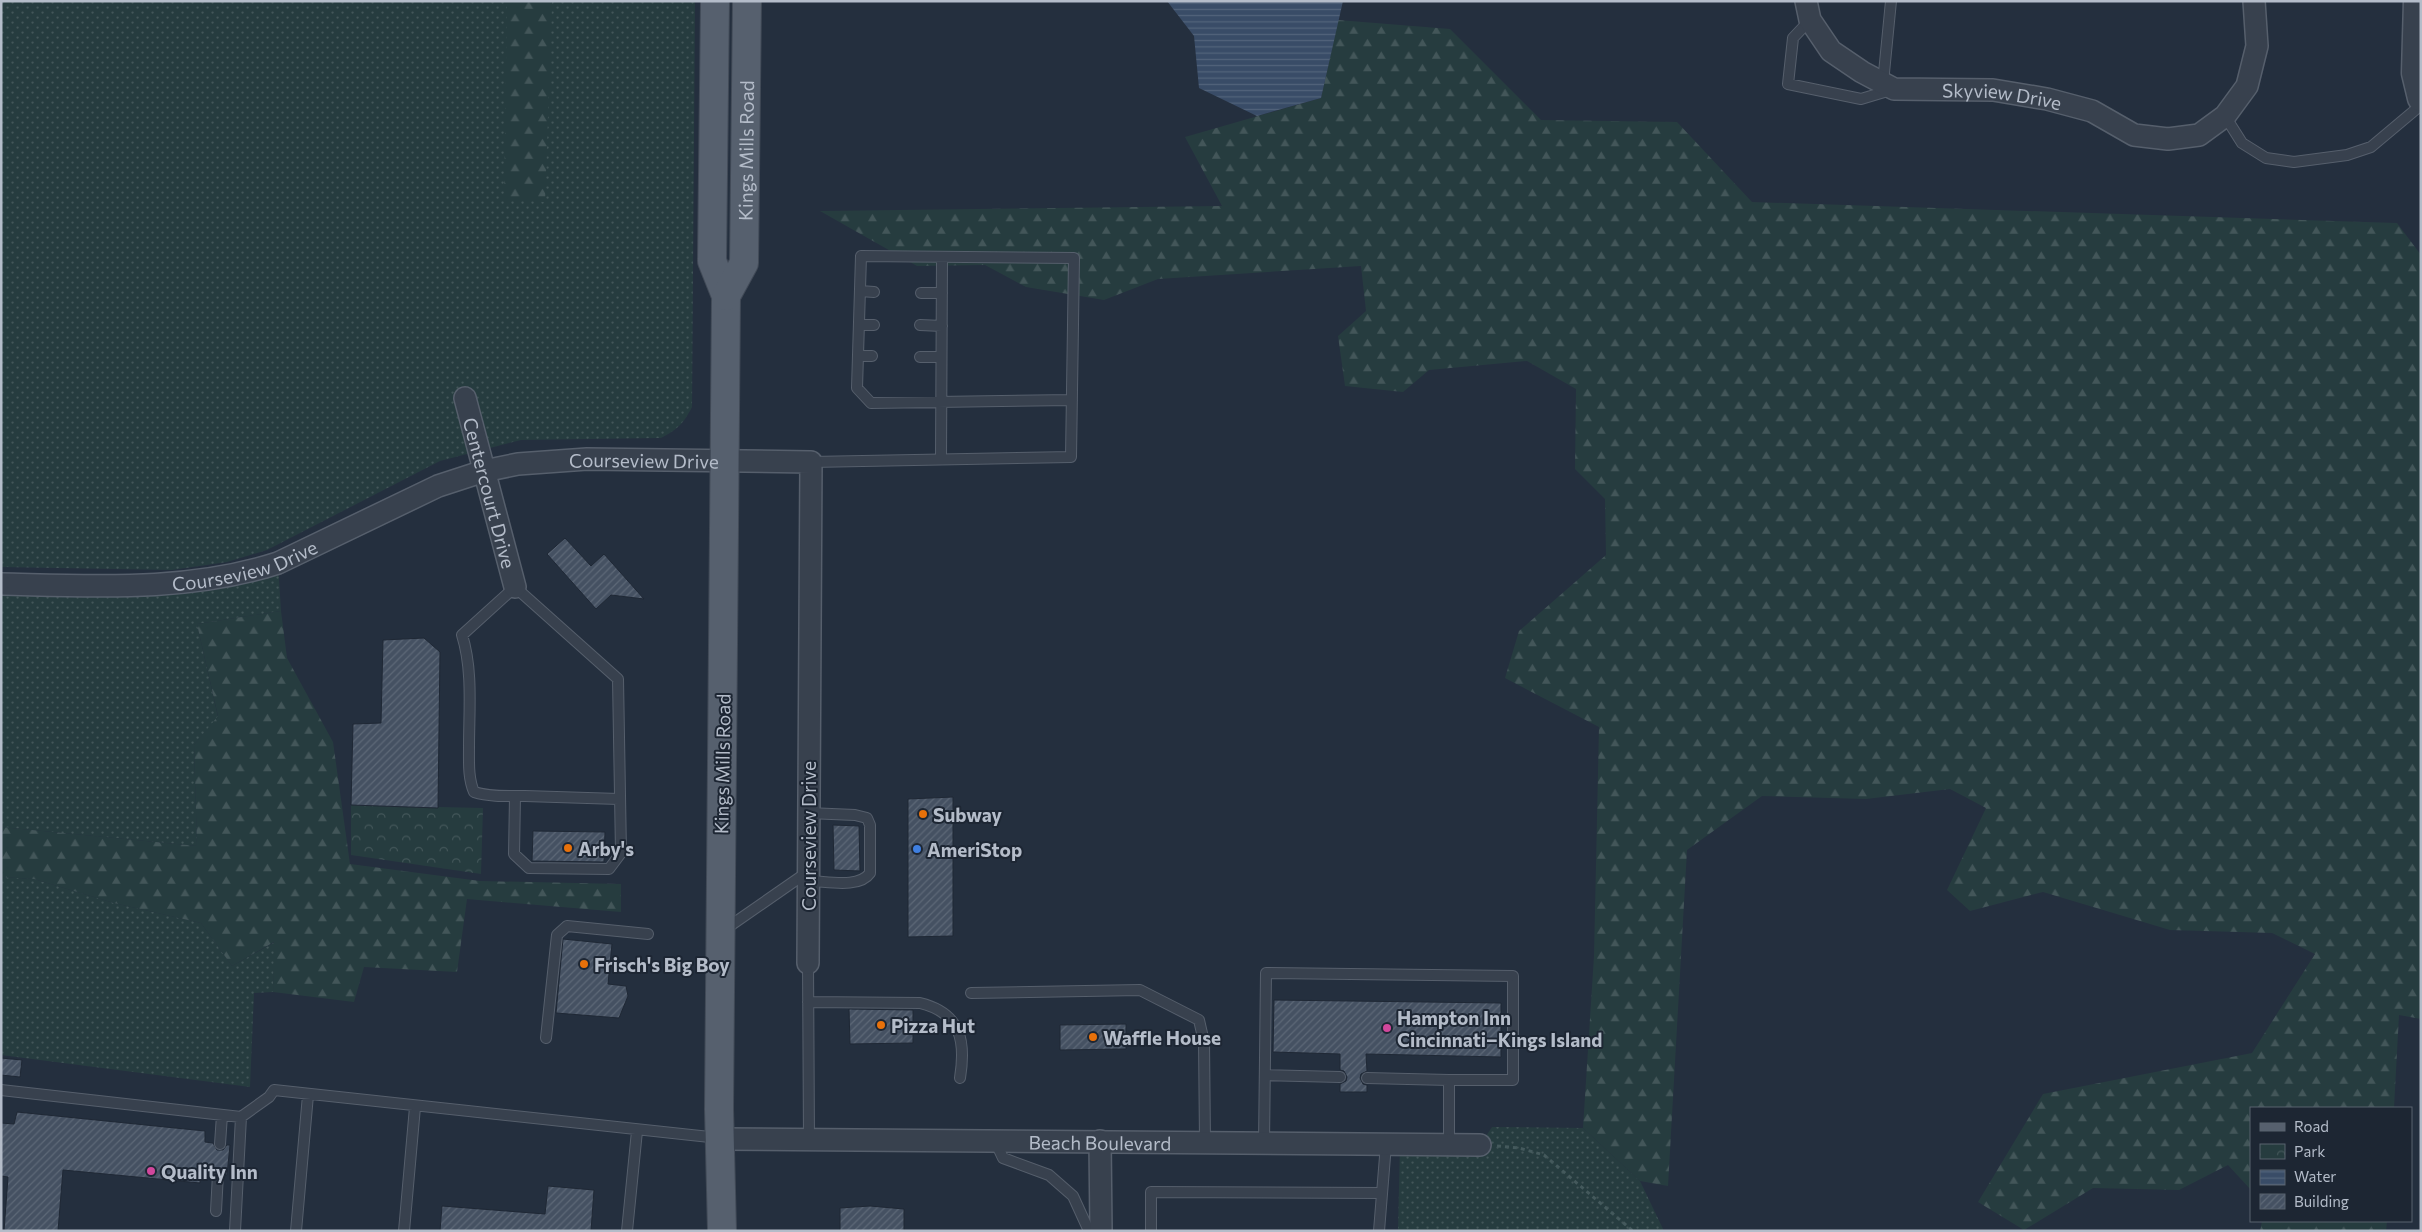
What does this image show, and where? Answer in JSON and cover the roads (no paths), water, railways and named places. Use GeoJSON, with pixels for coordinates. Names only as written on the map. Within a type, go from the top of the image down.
{"type":"FeatureCollection","features":[{"type":"Feature","properties":{"kind":"main road","name":"Kings Mills Road"},"geometry":{"type":"LineString","coordinates":[[714,1],[712,261],[726,296],[720,1138],[722,1231]]}},
{"type":"Feature","properties":{"kind":"main road","name":"Kings Mills Road"},"geometry":{"type":"LineString","coordinates":[[726,296],[744,263],[746,1]]}},
{"type":"Feature","properties":{"kind":"street","name":"Skyview Drive"},"geometry":{"type":"LineString","coordinates":[[1888,86],[1993,90],[2047,99],[2092,111],[2134,135],[2168,139],[2199,135],[2225,116],[2247,86],[2257,46],[2254,1]]}},
{"type":"Feature","properties":{"kind":"street"},"geometry":{"type":"LineString","coordinates":[[2417,1],[2415,73],[2421,98]]}},
{"type":"Feature","properties":{"kind":"street"},"geometry":{"type":"LineString","coordinates":[[1808,11],[1831,51],[1888,86]]}},
{"type":"Feature","properties":{"kind":"street","name":"Centercourt Drive"},"geometry":{"type":"LineString","coordinates":[[465,398],[515,587]]}},
{"type":"Feature","properties":{"kind":"street","name":"Courseview Drive"},"geometry":{"type":"LineString","coordinates":[[1,584],[155,586],[211,580],[252,572],[278,563],[438,486],[484,471],[531,462],[578,460],[811,462],[808,963]]}},
{"type":"Feature","properties":{"kind":"street","name":"Beach Boulevard"},"geometry":{"type":"LineString","coordinates":[[720,1138],[1480,1145]]}},
{"type":"Feature","properties":{"kind":"street"},"geometry":{"type":"LineString","coordinates":[[1100,1141],[1101,1231]]}},
{"type":"Feature","properties":{"kind":"lane"},"geometry":{"type":"LineString","coordinates":[[1808,11],[1793,38],[1788,84],[1861,99],[1888,86],[1891,1]]}},
{"type":"Feature","properties":{"kind":"lane"},"geometry":{"type":"LineString","coordinates":[[2225,116],[2242,143],[2266,158],[2294,162],[2347,155],[2371,148],[2421,105]]}},
{"type":"Feature","properties":{"kind":"lane"},"geometry":{"type":"LineString","coordinates":[[811,462],[1072,457],[1074,258],[861,256],[857,388],[871,403],[1072,400]]}},
{"type":"Feature","properties":{"kind":"lane"},"geometry":{"type":"LineString","coordinates":[[941,459],[942,258]]}},
{"type":"Feature","properties":{"kind":"lane"},"geometry":{"type":"LineString","coordinates":[[860,291],[874,292]]}},
{"type":"Feature","properties":{"kind":"lane"},"geometry":{"type":"LineString","coordinates":[[921,293],[942,293]]}},
{"type":"Feature","properties":{"kind":"lane"},"geometry":{"type":"LineString","coordinates":[[860,325],[874,326]]}},
{"type":"Feature","properties":{"kind":"lane"},"geometry":{"type":"LineString","coordinates":[[920,325],[942,326]]}},
{"type":"Feature","properties":{"kind":"lane"},"geometry":{"type":"LineString","coordinates":[[858,356],[872,356]]}},
{"type":"Feature","properties":{"kind":"lane"},"geometry":{"type":"LineString","coordinates":[[920,357],[941,357]]}},
{"type":"Feature","properties":{"kind":"lane"},"geometry":{"type":"LineString","coordinates":[[515,796],[514,854],[529,868],[609,869],[621,853],[618,679],[515,587],[462,635],[468,655],[471,785],[474,792],[500,796],[515,796],[619,799]]}},
{"type":"Feature","properties":{"kind":"lane"},"geometry":{"type":"LineString","coordinates":[[721,932],[808,876],[857,882],[866,878],[870,873],[870,826],[867,818],[854,815],[808,812]]}},
{"type":"Feature","properties":{"kind":"lane"},"geometry":{"type":"LineString","coordinates":[[546,1038],[557,935],[567,926],[648,934]]}},
{"type":"Feature","properties":{"kind":"lane"},"geometry":{"type":"LineString","coordinates":[[808,963],[809,1139]]}},
{"type":"Feature","properties":{"kind":"lane"},"geometry":{"type":"LineString","coordinates":[[1264,1143],[1266,973],[1513,976],[1512,1080],[1367,1078]]}},
{"type":"Feature","properties":{"kind":"lane"},"geometry":{"type":"LineString","coordinates":[[971,992],[1140,990],[1199,1020],[1204,1042],[1206,1142]]}},
{"type":"Feature","properties":{"kind":"lane"},"geometry":{"type":"LineString","coordinates":[[808,1002],[920,1003],[936,1007],[956,1024],[962,1039],[963,1060],[960,1078]]}},
{"type":"Feature","properties":{"kind":"lane"},"geometry":{"type":"LineString","coordinates":[[1265,1075],[1340,1077]]}},
{"type":"Feature","properties":{"kind":"lane"},"geometry":{"type":"LineString","coordinates":[[1449,1080],[1449,1145]]}},
{"type":"Feature","properties":{"kind":"lane"},"geometry":{"type":"LineString","coordinates":[[1,1090],[241,1117],[269,1097],[274,1090],[308,1096],[720,1138]]}},
{"type":"Feature","properties":{"kind":"lane"},"geometry":{"type":"LineString","coordinates":[[296,1231],[308,1096]]}},
{"type":"Feature","properties":{"kind":"lane"},"geometry":{"type":"LineString","coordinates":[[404,1231],[415,1107]]}},
{"type":"Feature","properties":{"kind":"lane"},"geometry":{"type":"LineString","coordinates":[[220,1144],[222,1115]]}},
{"type":"Feature","properties":{"kind":"lane"},"geometry":{"type":"LineString","coordinates":[[234,1231],[241,1117]]}},
{"type":"Feature","properties":{"kind":"lane"},"geometry":{"type":"LineString","coordinates":[[627,1231],[637,1131]]}},
{"type":"Feature","properties":{"kind":"lane"},"geometry":{"type":"LineString","coordinates":[[995,1141],[1004,1158],[1049,1175],[1072,1196],[1089,1231]]}},
{"type":"Feature","properties":{"kind":"lane"},"geometry":{"type":"LineString","coordinates":[[1379,1231],[1386,1144]]}},
{"type":"Feature","properties":{"kind":"lane"},"geometry":{"type":"LineString","coordinates":[[216,1211],[218,1174]]}},
{"type":"Feature","properties":{"kind":"lane"},"geometry":{"type":"LineString","coordinates":[[1150,1231],[1151,1192],[1382,1193]]}},
{"type":"Feature","properties":{"kind":"water"},"geometry":{"type":"Polygon","coordinates":[[[1167,1],[1343,1],[1321,98],[1257,116],[1199,88],[1194,36],[1167,1]]]}},
{"type":"Feature","properties":{"kind":"place","name":"Subway"},"geometry":{"type":"Point","coordinates":[923,814]}},
{"type":"Feature","properties":{"kind":"place","name":"Arby's"},"geometry":{"type":"Point","coordinates":[568,848]}},
{"type":"Feature","properties":{"kind":"place","name":"AmeriStop"},"geometry":{"type":"Point","coordinates":[917,849]}},
{"type":"Feature","properties":{"kind":"place","name":"Frisch's Big Boy"},"geometry":{"type":"Point","coordinates":[584,964]}},
{"type":"Feature","properties":{"kind":"place","name":"Pizza Hut"},"geometry":{"type":"Point","coordinates":[881,1025]}},
{"type":"Feature","properties":{"kind":"place","name":"Hampton Inn Cincinnati–Kings Island"},"geometry":{"type":"Point","coordinates":[1387,1028]}},
{"type":"Feature","properties":{"kind":"place","name":"Waffle House"},"geometry":{"type":"Point","coordinates":[1093,1037]}},
{"type":"Feature","properties":{"kind":"place","name":"Quality Inn"},"geometry":{"type":"Point","coordinates":[151,1171]}}]}
